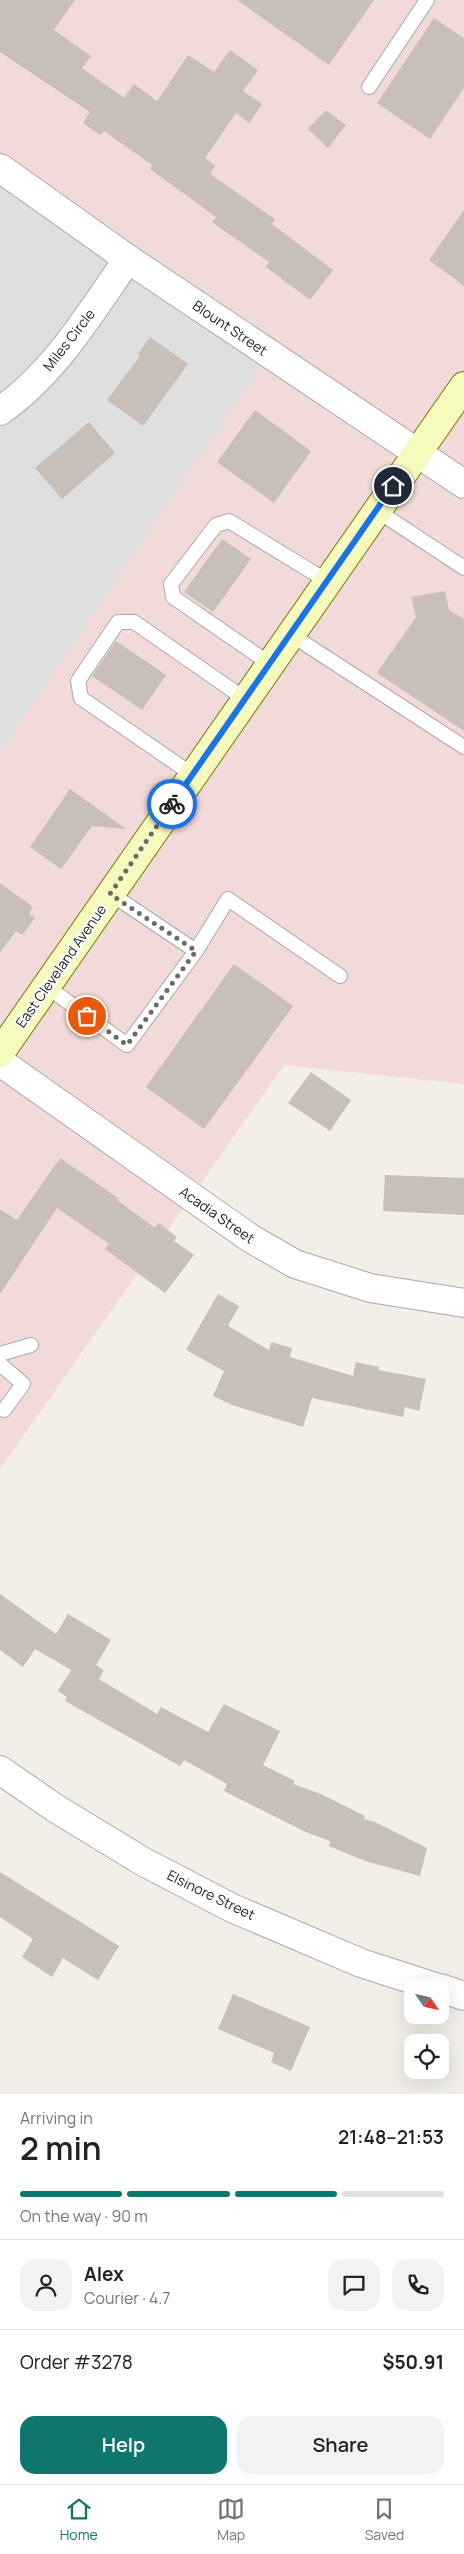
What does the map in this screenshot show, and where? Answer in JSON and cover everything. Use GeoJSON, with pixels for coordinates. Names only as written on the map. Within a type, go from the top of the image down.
{"type":"FeatureCollection","features":[{"type":"Feature","properties":{"kind":"main road","name":"East Cleveland Avenue"},"geometry":{"type":"LineString","coordinates":[[0,1054],[416,452],[464,386]]}},
{"type":"Feature","properties":{"kind":"street","name":"Blount Street"},"geometry":{"type":"LineString","coordinates":[[0,168],[128,259],[464,484]]}},
{"type":"Feature","properties":{"kind":"street","name":"Miles Circle"},"geometry":{"type":"LineString","coordinates":[[0,412],[21,397],[64,350],[128,259]]}},
{"type":"Feature","properties":{"kind":"street","name":"Acadia Street"},"geometry":{"type":"LineString","coordinates":[[0,1062],[250,1238],[295,1264],[370,1288],[464,1303]]}},
{"type":"Feature","properties":{"kind":"street","name":"Elsinore Street"},"geometry":{"type":"LineString","coordinates":[[0,1770],[55,1808],[142,1860],[232,1908],[361,1963],[411,1979]]}},
{"type":"Feature","properties":{"kind":"street","name":"Elsinore Street"},"geometry":{"type":"LineString","coordinates":[[449,1991],[464,1996]]}},
{"type":"Feature","properties":{"kind":"lane"},"geometry":{"type":"LineString","coordinates":[[368,87],[427,0]]}},
{"type":"Feature","properties":{"kind":"lane"},"geometry":{"type":"LineString","coordinates":[[376,510],[464,568]]}},
{"type":"Feature","properties":{"kind":"lane"},"geometry":{"type":"LineString","coordinates":[[270,664],[173,597],[171,584],[216,525],[229,521],[327,581]]}},
{"type":"Feature","properties":{"kind":"lane"},"geometry":{"type":"LineString","coordinates":[[193,775],[81,698],[78,681],[118,622],[134,622],[245,700]]}},
{"type":"Feature","properties":{"kind":"lane"},"geometry":{"type":"LineString","coordinates":[[290,634],[464,747]]}},
{"type":"Feature","properties":{"kind":"lane"},"geometry":{"type":"LineString","coordinates":[[110,894],[196,951]]}},
{"type":"Feature","properties":{"kind":"lane"},"geometry":{"type":"LineString","coordinates":[[46,986],[127,1045],[196,951],[228,899],[340,976]]}},
{"type":"Feature","properties":{"kind":"lane"},"geometry":{"type":"LineString","coordinates":[[0,1354],[31,1345]]}},
{"type":"Feature","properties":{"kind":"lane"},"geometry":{"type":"LineString","coordinates":[[0,1364],[23,1384],[4,1410]]}},
{"type":"Feature","properties":{"kind":"shaded area"},"geometry":{"type":"Polygon","coordinates":[[[0,0],[464,0],[464,1084],[284,1065],[0,1469],[0,754],[278,341],[0,154],[0,0]]]}},
{"type":"Feature","properties":{"kind":"shaded area"},"geometry":{"type":"Polygon","coordinates":[[[0,154],[279,341],[0,754],[0,154]]]}},
{"type":"Feature","properties":{"kind":"building"},"geometry":{"type":"Polygon","coordinates":[[[0,0],[75,0],[54,30],[91,56],[82,68],[124,98],[134,84],[157,101],[188,55],[214,72],[230,50],[258,70],[243,91],[262,104],[249,123],[236,113],[205,158],[215,166],[210,174],[275,219],[272,224],[333,270],[310,300],[266,267],[269,262],[212,222],[216,217],[150,169],[152,165],[104,131],[100,135],[83,123],[90,112],[0,52],[0,0]]]}},
{"type":"Feature","properties":{"kind":"building"},"geometry":{"type":"Polygon","coordinates":[[[237,0],[374,0],[329,65],[237,0]]]}},
{"type":"Feature","properties":{"kind":"building"},"geometry":{"type":"Polygon","coordinates":[[[434,18],[464,38],[464,88],[430,139],[377,103],[434,18]]]}},
{"type":"Feature","properties":{"kind":"building"},"geometry":{"type":"Polygon","coordinates":[[[326,110],[346,125],[328,148],[308,129],[326,110]]]}},
{"type":"Feature","properties":{"kind":"building"},"geometry":{"type":"Polygon","coordinates":[[[464,210],[464,286],[429,260],[464,210]]]}},
{"type":"Feature","properties":{"kind":"building"},"geometry":{"type":"Polygon","coordinates":[[[150,337],[188,364],[143,426],[107,400],[140,356],[138,354],[150,337]]]}},
{"type":"Feature","properties":{"kind":"building"},"geometry":{"type":"Polygon","coordinates":[[[255,410],[311,451],[274,503],[217,462],[255,410]]]}},
{"type":"Feature","properties":{"kind":"building"},"geometry":{"type":"Polygon","coordinates":[[[89,422],[115,453],[62,499],[35,468],[89,422]]]}},
{"type":"Feature","properties":{"kind":"building"},"geometry":{"type":"Polygon","coordinates":[[[222,539],[251,559],[213,612],[184,592],[222,539]]]}},
{"type":"Feature","properties":{"kind":"building"},"geometry":{"type":"Polygon","coordinates":[[[445,591],[449,610],[464,619],[464,731],[377,673],[416,617],[411,597],[445,591]]]}},
{"type":"Feature","properties":{"kind":"building"},"geometry":{"type":"Polygon","coordinates":[[[116,641],[166,675],[142,710],[92,676],[116,641]]]}},
{"type":"Feature","properties":{"kind":"building"},"geometry":{"type":"Polygon","coordinates":[[[70,789],[126,829],[92,826],[61,869],[30,847],[70,789]]]}},
{"type":"Feature","properties":{"kind":"building"},"geometry":{"type":"Polygon","coordinates":[[[0,883],[33,907],[29,914],[35,918],[22,935],[16,931],[0,952],[0,883]]]}},
{"type":"Feature","properties":{"kind":"building"},"geometry":{"type":"Polygon","coordinates":[[[234,964],[293,1006],[204,1129],[146,1087],[234,964]]]}},
{"type":"Feature","properties":{"kind":"building"},"geometry":{"type":"Polygon","coordinates":[[[311,1072],[351,1100],[330,1131],[288,1103],[311,1072]]]}},
{"type":"Feature","properties":{"kind":"building"},"geometry":{"type":"Polygon","coordinates":[[[60,1158],[118,1198],[117,1200],[155,1228],[159,1223],[177,1237],[174,1241],[194,1255],[165,1293],[105,1249],[109,1244],[57,1208],[0,1294],[0,1209],[17,1220],[60,1158]]]}},
{"type":"Feature","properties":{"kind":"building"},"geometry":{"type":"Polygon","coordinates":[[[385,1175],[464,1178],[464,1215],[383,1211],[385,1175]]]}},
{"type":"Feature","properties":{"kind":"building"},"geometry":{"type":"Polygon","coordinates":[[[218,1294],[239,1306],[228,1326],[269,1350],[271,1342],[292,1348],[290,1357],[353,1376],[356,1362],[379,1367],[379,1370],[426,1379],[419,1411],[405,1407],[403,1417],[312,1398],[303,1427],[232,1405],[213,1396],[224,1371],[186,1350],[218,1294]]]}},
{"type":"Feature","properties":{"kind":"building"},"geometry":{"type":"Polygon","coordinates":[[[0,1594],[56,1634],[68,1614],[111,1640],[96,1665],[104,1670],[99,1679],[157,1714],[161,1707],[208,1732],[224,1704],[280,1731],[263,1765],[295,1781],[293,1784],[321,1794],[365,1816],[364,1819],[375,1822],[427,1848],[420,1876],[365,1861],[329,1846],[330,1841],[306,1832],[224,1791],[227,1784],[184,1760],[180,1766],[65,1701],[67,1697],[58,1691],[71,1670],[35,1649],[23,1667],[0,1650],[0,1594]]]}},
{"type":"Feature","properties":{"kind":"building"},"geometry":{"type":"Polygon","coordinates":[[[0,1872],[119,1946],[98,1980],[63,1958],[52,1977],[22,1957],[33,1939],[0,1917],[0,1872]]]}},
{"type":"Feature","properties":{"kind":"building"},"geometry":{"type":"Polygon","coordinates":[[[233,1994],[310,2027],[291,2071],[271,2062],[274,2053],[218,2029],[233,1994]]]}},
{"type":"Feature","properties":{"kind":"way so far"},"geometry":{"type":"LineString","coordinates":[[87,1016],[127,1045],[196,951],[110,894],[172,804]]}},
{"type":"Feature","properties":{"kind":"route"},"geometry":{"type":"LineString","coordinates":[[172,804],[393,486]]}}]}
